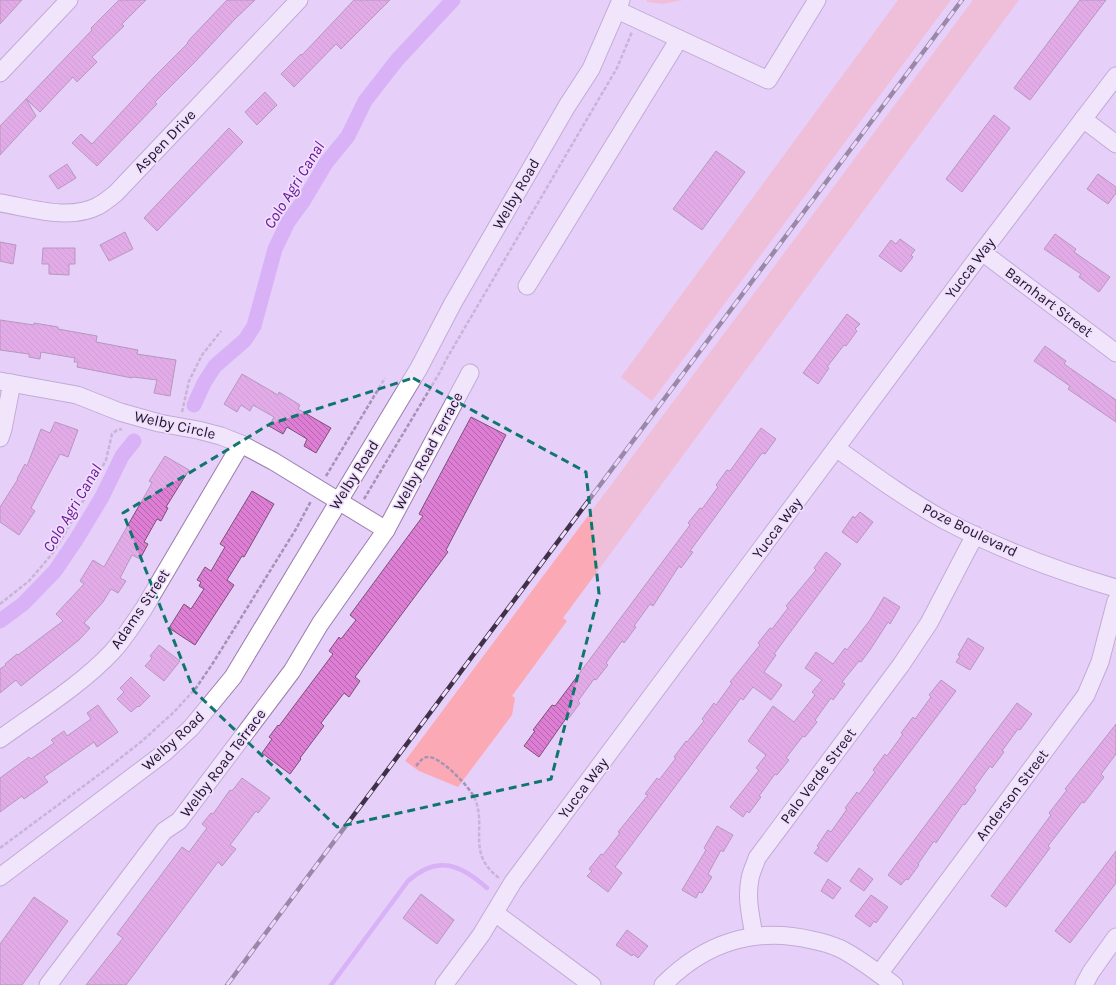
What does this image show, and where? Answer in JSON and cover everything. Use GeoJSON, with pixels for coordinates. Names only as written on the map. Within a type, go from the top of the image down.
{"type":"FeatureCollection","features":[{"type":"Feature","properties":{"kind":"street"},"geometry":{"type":"LineString","coordinates":[[0,73],[69,0]]}},
{"type":"Feature","properties":{"kind":"street","name":"Aspen Drive"},"geometry":{"type":"LineString","coordinates":[[0,203],[46,211],[68,213],[88,210],[107,200],[116,193],[299,0]]}},
{"type":"Feature","properties":{"kind":"street"},"geometry":{"type":"LineString","coordinates":[[619,5],[637,19],[768,80],[817,0]]}},
{"type":"Feature","properties":{"kind":"street","name":"Welby Road"},"geometry":{"type":"LineString","coordinates":[[0,877],[127,783],[164,753],[191,728],[233,677],[419,368],[452,303],[566,106],[591,69],[619,5]]}},
{"type":"Feature","properties":{"kind":"street"},"geometry":{"type":"LineString","coordinates":[[526,286],[680,39]]}},
{"type":"Feature","properties":{"kind":"street","name":"Yucca Way"},"geometry":{"type":"LineString","coordinates":[[444,985],[481,935],[510,887],[982,252],[1116,76]]}},
{"type":"Feature","properties":{"kind":"street"},"geometry":{"type":"LineString","coordinates":[[1083,119],[1116,144]]}},
{"type":"Feature","properties":{"kind":"street","name":"Barnhart Street"},"geometry":{"type":"LineString","coordinates":[[982,252],[1116,353]]}},
{"type":"Feature","properties":{"kind":"street","name":"Welby Road Terrace"},"geometry":{"type":"LineString","coordinates":[[48,985],[164,831],[179,821],[292,671],[320,624],[386,530],[470,373]]}},
{"type":"Feature","properties":{"kind":"street"},"geometry":{"type":"LineString","coordinates":[[0,438],[3,429],[6,382]]}},
{"type":"Feature","properties":{"kind":"street","name":"Welby Circle"},"geometry":{"type":"LineString","coordinates":[[6,382],[77,395],[120,412],[159,423],[221,436],[241,444],[273,461],[338,502]]}},
{"type":"Feature","properties":{"kind":"street","name":"Adams Street"},"geometry":{"type":"LineString","coordinates":[[0,739],[91,671],[112,652],[143,610],[241,444]]}},
{"type":"Feature","properties":{"kind":"street","name":"Poze Boulevard"},"geometry":{"type":"LineString","coordinates":[[836,448],[897,491],[944,520],[975,535],[1053,568],[1116,588]]}},
{"type":"Feature","properties":{"kind":"street"},"geometry":{"type":"LineString","coordinates":[[338,502],[386,530]]}},
{"type":"Feature","properties":{"kind":"street","name":"Palo Verde Street"},"geometry":{"type":"LineString","coordinates":[[754,936],[748,894],[750,878],[757,858],[901,664],[929,623],[975,535]]}},
{"type":"Feature","properties":{"kind":"street","name":"Anderson Street"},"geometry":{"type":"LineString","coordinates":[[879,974],[1086,695],[1100,662],[1116,601]]}},
{"type":"Feature","properties":{"kind":"street"},"geometry":{"type":"LineString","coordinates":[[495,913],[592,985]]}},
{"type":"Feature","properties":{"kind":"street"},"geometry":{"type":"LineString","coordinates":[[663,985],[674,973],[711,949],[726,942],[772,934],[799,937],[829,944],[853,956],[894,985]]}},
{"type":"Feature","properties":{"kind":"street"},"geometry":{"type":"LineString","coordinates":[[1084,985],[1091,972],[1116,937]]}},
{"type":"Feature","properties":{"kind":"path"},"geometry":{"type":"LineString","coordinates":[[356,512],[440,372],[617,68],[625,52],[637,19]]}},
{"type":"Feature","properties":{"kind":"path"},"geometry":{"type":"LineString","coordinates":[[181,414],[189,381],[202,355],[221,331]]}},
{"type":"Feature","properties":{"kind":"path"},"geometry":{"type":"LineString","coordinates":[[328,473],[385,378]]}},
{"type":"Feature","properties":{"kind":"path"},"geometry":{"type":"LineString","coordinates":[[0,604],[29,581],[52,554],[106,460],[112,434],[117,430],[123,429]]}},
{"type":"Feature","properties":{"kind":"path"},"geometry":{"type":"LineString","coordinates":[[0,848],[142,741],[174,712],[196,688],[296,529],[307,506]]}},
{"type":"Feature","properties":{"kind":"path"},"geometry":{"type":"LineString","coordinates":[[416,766],[423,758],[429,757],[435,759],[459,777],[470,789],[478,805],[478,843],[484,863],[491,872],[510,887]]}},
{"type":"Feature","properties":{"kind":"highlighted area"},"geometry":{"type":"Polygon","coordinates":[[[413,378],[586,472],[599,594],[551,779],[337,827],[194,691],[123,513],[270,424],[413,378]]]}},
{"type":"Feature","properties":{"kind":"shaded area"},"geometry":{"type":"Polygon","coordinates":[[[647,0],[683,0],[663,4],[647,2],[647,0]]]}},
{"type":"Feature","properties":{"kind":"shaded area"},"geometry":{"type":"Polygon","coordinates":[[[898,0],[951,0],[652,401],[621,377],[898,0]]]}},
{"type":"Feature","properties":{"kind":"shaded area"},"geometry":{"type":"Polygon","coordinates":[[[973,0],[1019,0],[563,618],[567,621],[512,696],[515,698],[512,715],[458,787],[419,771],[405,761],[973,0]]]}},
{"type":"Feature","properties":{"kind":"building"},"geometry":{"type":"Polygon","coordinates":[[[0,0],[22,0],[0,24],[0,0]]]}},
{"type":"Feature","properties":{"kind":"building"},"geometry":{"type":"Polygon","coordinates":[[[119,0],[146,0],[122,24],[124,26],[92,57],[97,62],[77,82],[73,77],[40,112],[26,99],[92,30],[91,28],[119,0]]]}},
{"type":"Feature","properties":{"kind":"building"},"geometry":{"type":"Polygon","coordinates":[[[227,0],[255,0],[155,102],[157,104],[97,166],[72,143],[81,134],[92,144],[227,0]]]}},
{"type":"Feature","properties":{"kind":"building"},"geometry":{"type":"Polygon","coordinates":[[[354,0],[390,0],[341,49],[336,44],[294,87],[281,74],[301,54],[302,55],[354,0]]]}},
{"type":"Feature","properties":{"kind":"building"},"geometry":{"type":"Polygon","coordinates":[[[1080,0],[1106,0],[1030,100],[1014,88],[1080,0]]]}},
{"type":"Feature","properties":{"kind":"building"},"geometry":{"type":"Polygon","coordinates":[[[265,92],[277,105],[257,125],[245,112],[265,92]]]}},
{"type":"Feature","properties":{"kind":"building"},"geometry":{"type":"Polygon","coordinates":[[[26,99],[36,116],[0,155],[0,126],[26,99]]]}},
{"type":"Feature","properties":{"kind":"building"},"geometry":{"type":"Polygon","coordinates":[[[994,115],[1010,128],[962,192],[946,179],[994,115]]]}},
{"type":"Feature","properties":{"kind":"building"},"geometry":{"type":"Polygon","coordinates":[[[229,128],[243,142],[157,231],[144,218],[229,128]]]}},
{"type":"Feature","properties":{"kind":"building"},"geometry":{"type":"Polygon","coordinates":[[[716,151],[745,172],[702,230],[673,209],[716,151]]]}},
{"type":"Feature","properties":{"kind":"building"},"geometry":{"type":"Polygon","coordinates":[[[67,164],[76,178],[58,189],[49,176],[67,164]]]}},
{"type":"Feature","properties":{"kind":"building"},"geometry":{"type":"Polygon","coordinates":[[[1098,174],[1116,187],[1116,193],[1108,204],[1087,189],[1098,174]]]}},
{"type":"Feature","properties":{"kind":"building"},"geometry":{"type":"Polygon","coordinates":[[[125,232],[133,249],[109,261],[100,245],[125,232]]]}},
{"type":"Feature","properties":{"kind":"building"},"geometry":{"type":"Polygon","coordinates":[[[1055,234],[1076,249],[1074,252],[1110,277],[1099,292],[1079,277],[1081,274],[1044,249],[1055,234]]]}},
{"type":"Feature","properties":{"kind":"building"},"geometry":{"type":"Polygon","coordinates":[[[900,239],[915,250],[911,255],[913,257],[901,272],[879,256],[891,240],[896,244],[900,239]]]}},
{"type":"Feature","properties":{"kind":"building"},"geometry":{"type":"Polygon","coordinates":[[[0,242],[16,245],[13,264],[0,261],[0,242]]]}},
{"type":"Feature","properties":{"kind":"building"},"geometry":{"type":"Polygon","coordinates":[[[43,248],[75,248],[75,264],[69,264],[69,275],[49,274],[49,264],[42,264],[43,248]]]}},
{"type":"Feature","properties":{"kind":"building"},"geometry":{"type":"Polygon","coordinates":[[[847,314],[860,324],[855,329],[857,331],[846,346],[844,345],[827,367],[829,368],[818,384],[803,373],[847,314]]]}},
{"type":"Feature","properties":{"kind":"building"},"geometry":{"type":"Polygon","coordinates":[[[0,320],[58,327],[58,329],[97,336],[96,342],[138,350],[137,354],[176,360],[170,396],[154,393],[157,380],[132,378],[77,367],[78,362],[74,362],[75,358],[41,352],[40,359],[29,357],[29,354],[0,350],[0,320]]]}},
{"type":"Feature","properties":{"kind":"building"},"geometry":{"type":"Polygon","coordinates":[[[1045,346],[1066,361],[1064,364],[1116,400],[1116,422],[1068,389],[1070,386],[1034,361],[1045,346]]]}},
{"type":"Feature","properties":{"kind":"building"},"geometry":{"type":"Polygon","coordinates":[[[242,374],[278,395],[279,392],[300,405],[298,409],[331,428],[316,453],[304,446],[307,439],[287,427],[283,434],[269,426],[274,417],[253,405],[250,411],[241,405],[237,412],[224,404],[242,374]]]}},
{"type":"Feature","properties":{"kind":"building"},"geometry":{"type":"Polygon","coordinates":[[[471,417],[506,435],[446,550],[448,552],[355,677],[360,681],[349,697],[344,693],[321,723],[324,726],[290,774],[262,753],[272,739],[269,737],[278,725],[279,726],[333,654],[329,651],[339,637],[341,639],[356,620],[350,615],[423,516],[419,514],[471,417]]]}},
{"type":"Feature","properties":{"kind":"building"},"geometry":{"type":"Polygon","coordinates":[[[55,422],[78,430],[68,457],[60,454],[31,508],[35,511],[19,535],[0,522],[0,507],[18,479],[25,464],[27,466],[41,429],[50,433],[55,422]]]}},
{"type":"Feature","properties":{"kind":"building"},"geometry":{"type":"Polygon","coordinates":[[[761,428],[776,439],[765,454],[762,453],[690,551],[693,552],[681,568],[679,566],[653,606],[650,604],[624,643],[622,641],[606,663],[608,665],[596,680],[594,679],[578,701],[580,703],[569,718],[567,717],[539,757],[524,746],[535,731],[533,730],[552,705],[555,706],[690,525],[688,523],[700,508],[702,509],[718,487],[716,485],[727,470],[730,471],[761,428]]]}},
{"type":"Feature","properties":{"kind":"building"},"geometry":{"type":"Polygon","coordinates":[[[165,456],[189,470],[166,507],[168,508],[161,521],[157,519],[144,542],[148,544],[140,559],[132,555],[120,578],[126,581],[118,593],[111,589],[103,602],[84,623],[90,628],[79,640],[21,686],[16,680],[0,693],[0,669],[17,654],[18,655],[63,621],[56,614],[84,584],[80,581],[93,560],[104,567],[152,483],[149,481],[165,456]]]}},
{"type":"Feature","properties":{"kind":"building"},"geometry":{"type":"Polygon","coordinates":[[[252,491],[274,504],[244,557],[242,556],[227,580],[234,585],[195,645],[169,628],[184,604],[191,609],[204,589],[199,586],[201,582],[197,580],[205,567],[211,571],[225,547],[220,544],[252,491]]]}},
{"type":"Feature","properties":{"kind":"building"},"geometry":{"type":"Polygon","coordinates":[[[860,512],[873,522],[857,543],[842,532],[853,516],[855,518],[860,512]]]}},
{"type":"Feature","properties":{"kind":"building"},"geometry":{"type":"Polygon","coordinates":[[[826,552],[841,564],[774,654],[776,655],[764,672],[782,685],[771,700],[753,687],[743,700],[741,698],[615,867],[622,873],[608,892],[587,876],[592,871],[589,869],[601,854],[603,855],[620,833],[618,832],[648,795],[645,794],[657,778],[659,780],[676,758],[674,757],[704,721],[702,719],[714,703],[716,705],[732,683],[730,682],[760,645],[758,643],[770,628],[772,629],[788,608],[786,606],[816,570],[814,568],[826,552]]]}},
{"type":"Feature","properties":{"kind":"building"},"geometry":{"type":"Polygon","coordinates":[[[884,597],[900,607],[890,624],[888,622],[861,662],[859,661],[842,682],[845,684],[833,700],[831,698],[815,720],[817,722],[805,737],[803,736],[786,758],[789,760],[777,775],[775,774],[749,813],[747,811],[743,817],[730,807],[759,770],[756,768],[766,755],[748,741],[773,706],[794,722],[815,695],[812,692],[822,680],[805,668],[816,652],[833,664],[845,648],[847,650],[870,620],[884,597]]]}},
{"type":"Feature","properties":{"kind":"building"},"geometry":{"type":"Polygon","coordinates":[[[968,638],[984,648],[970,670],[956,662],[960,656],[958,655],[968,638]]]}},
{"type":"Feature","properties":{"kind":"building"},"geometry":{"type":"Polygon","coordinates":[[[159,645],[180,661],[164,681],[145,666],[152,658],[150,656],[159,645]]]}},
{"type":"Feature","properties":{"kind":"building"},"geometry":{"type":"Polygon","coordinates":[[[131,677],[150,696],[139,707],[138,706],[131,712],[117,699],[124,692],[120,688],[131,677]]]}},
{"type":"Feature","properties":{"kind":"building"},"geometry":{"type":"Polygon","coordinates":[[[941,680],[956,691],[827,862],[814,853],[819,847],[817,846],[828,830],[831,832],[847,809],[845,808],[857,792],[859,794],[875,772],[873,770],[885,754],[887,756],[913,717],[915,719],[931,697],[929,695],[941,680]]]}},
{"type":"Feature","properties":{"kind":"building"},"geometry":{"type":"Polygon","coordinates":[[[1017,703],[1032,714],[1020,730],[1018,729],[992,768],[990,766],[974,788],[976,790],[965,805],[963,804],[936,843],[934,841],[908,880],[906,879],[901,885],[888,875],[1017,703]]]}},
{"type":"Feature","properties":{"kind":"building"},"geometry":{"type":"Polygon","coordinates":[[[98,705],[118,732],[97,747],[94,742],[44,777],[48,782],[24,799],[22,796],[0,812],[0,778],[29,757],[31,759],[54,743],[51,740],[64,731],[67,736],[91,719],[87,713],[98,705]]]}},
{"type":"Feature","properties":{"kind":"building"},"geometry":{"type":"Polygon","coordinates":[[[1116,724],[1116,754],[1101,774],[1104,777],[1084,803],[1082,802],[1048,846],[1050,848],[1006,907],[991,896],[1051,815],[1049,813],[1067,790],[1065,789],[1116,724]]]}},
{"type":"Feature","properties":{"kind":"building"},"geometry":{"type":"Polygon","coordinates":[[[242,778],[270,798],[258,813],[256,811],[230,845],[236,849],[222,866],[218,862],[126,985],[86,985],[123,938],[117,934],[182,847],[189,852],[207,828],[202,824],[211,813],[213,814],[230,790],[232,791],[242,778]]]}},
{"type":"Feature","properties":{"kind":"building"},"geometry":{"type":"Polygon","coordinates":[[[717,826],[733,835],[723,852],[721,850],[708,874],[712,877],[702,893],[699,892],[696,898],[682,890],[706,850],[704,848],[717,826]]]}},
{"type":"Feature","properties":{"kind":"building"},"geometry":{"type":"Polygon","coordinates":[[[1116,851],[1116,883],[1070,943],[1055,931],[1116,851]]]}},
{"type":"Feature","properties":{"kind":"building"},"geometry":{"type":"Polygon","coordinates":[[[859,868],[873,879],[864,891],[850,881],[859,868]]]}},
{"type":"Feature","properties":{"kind":"building"},"geometry":{"type":"Polygon","coordinates":[[[828,879],[841,888],[833,899],[821,891],[828,879]]]}},
{"type":"Feature","properties":{"kind":"building"},"geometry":{"type":"Polygon","coordinates":[[[421,894],[454,920],[437,944],[403,918],[421,894]]]}},
{"type":"Feature","properties":{"kind":"building"},"geometry":{"type":"Polygon","coordinates":[[[871,895],[888,907],[876,923],[874,921],[870,927],[855,916],[871,895]]]}},
{"type":"Feature","properties":{"kind":"building"},"geometry":{"type":"Polygon","coordinates":[[[34,897],[68,921],[22,985],[0,985],[0,944],[34,897]]]}},
{"type":"Feature","properties":{"kind":"building"},"geometry":{"type":"Polygon","coordinates":[[[627,930],[648,946],[638,958],[633,954],[632,956],[616,945],[627,930]]]}},
{"type":"Feature","properties":{"kind":"waterway","name":"Colo Agri Canal"},"geometry":{"type":"LineString","coordinates":[[194,405],[204,383],[215,366],[245,340],[254,326],[275,249],[288,222],[304,200],[326,163],[348,136],[365,101],[397,60],[453,0]]}},
{"type":"Feature","properties":{"kind":"waterway","name":"Colo Agri Canal"},"geometry":{"type":"LineString","coordinates":[[0,621],[23,604],[55,571],[102,497],[122,456],[134,441]]}},
{"type":"Feature","properties":{"kind":"waterway"},"geometry":{"type":"LineString","coordinates":[[331,985],[408,881],[419,873],[429,867],[439,865],[449,866],[468,873],[487,888]]}},
{"type":"Feature","properties":{"kind":"railway"},"geometry":{"type":"LineString","coordinates":[[227,985],[962,0]]}}]}
